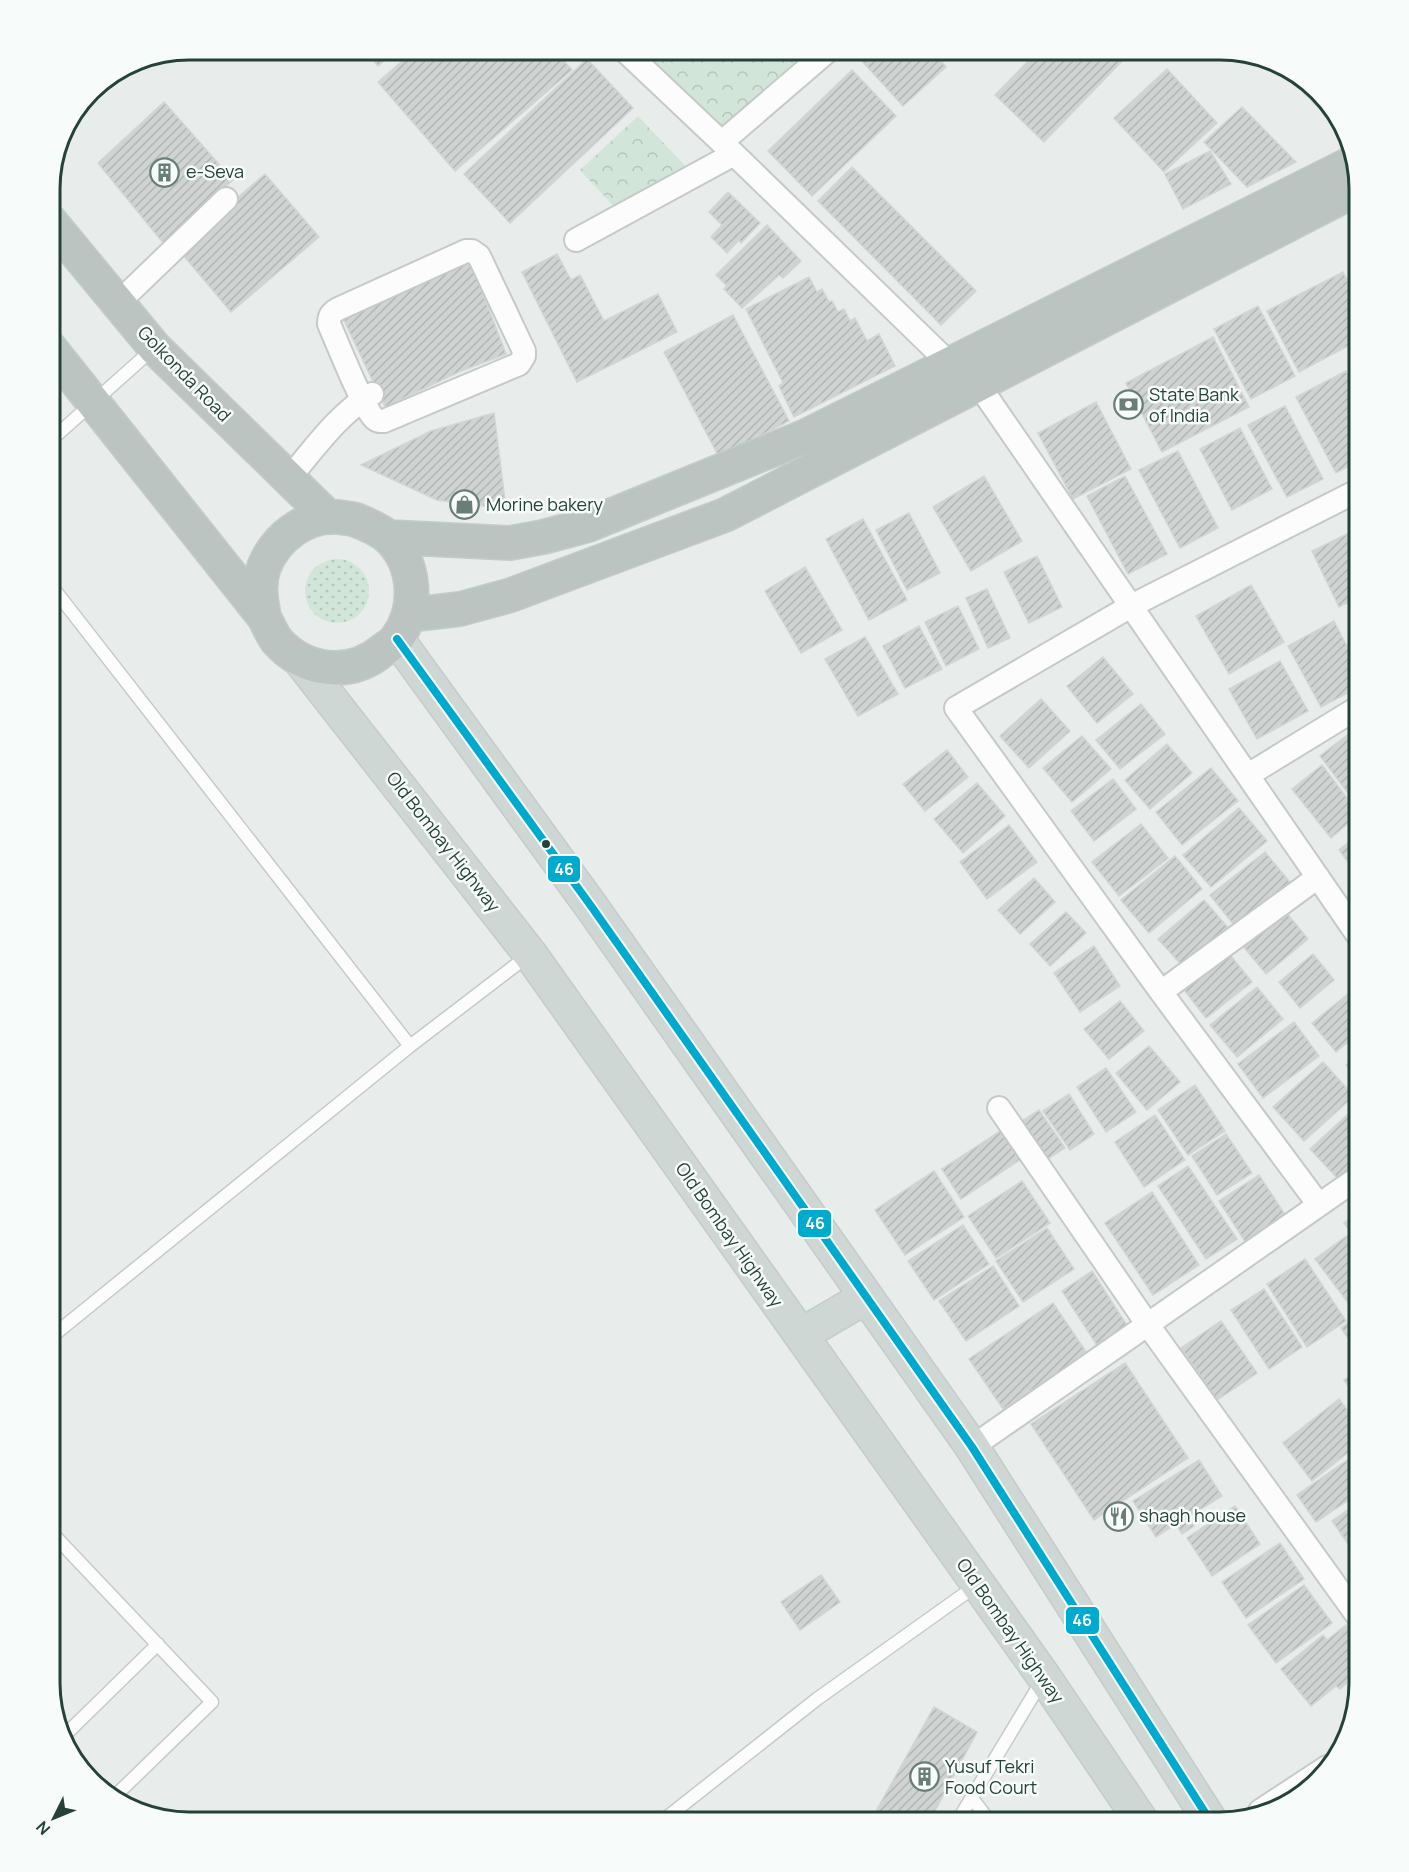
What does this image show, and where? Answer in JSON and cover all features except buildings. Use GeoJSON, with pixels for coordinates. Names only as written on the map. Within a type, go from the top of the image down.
{"type":"FeatureCollection","features":[{"type":"Feature","properties":{"kind":"highway"},"geometry":{"type":"LineString","coordinates":[[388,537],[510,543],[588,525],[804,437],[1347,165]]}},
{"type":"Feature","properties":{"kind":"highway"},"geometry":{"type":"LineString","coordinates":[[403,627],[511,595],[724,515],[1349,193]]}},
{"type":"Feature","properties":{"kind":"highway","name":"Golkonda Road"},"geometry":{"type":"LineString","coordinates":[[60,233],[155,348],[328,517]]}},
{"type":"Feature","properties":{"kind":"highway"},"geometry":{"type":"LineString","coordinates":[[60,361],[264,617],[277,640],[299,659],[324,668],[346,668],[372,660],[403,627],[412,598],[409,572],[404,558],[388,537],[354,519],[328,517],[314,519],[290,531],[276,545],[263,568],[260,591],[264,617]]}},
{"type":"Feature","properties":{"kind":"main road"},"geometry":{"type":"LineString","coordinates":[[403,627],[591,906],[972,1447],[1205,1812]]}},
{"type":"Feature","properties":{"kind":"main road","name":"Old Bombay Highway"},"geometry":{"type":"LineString","coordinates":[[299,659],[530,954],[1044,1677],[1135,1812]]}},
{"type":"Feature","properties":{"kind":"main road"},"geometry":{"type":"LineString","coordinates":[[801,1335],[866,1297]]}},
{"type":"Feature","properties":{"kind":"street"},"geometry":{"type":"LineString","coordinates":[[635,60],[950,364]]}},
{"type":"Feature","properties":{"kind":"street"},"geometry":{"type":"LineString","coordinates":[[576,240],[728,148],[820,60]]}},
{"type":"Feature","properties":{"kind":"street"},"geometry":{"type":"LineString","coordinates":[[118,303],[226,200]]}},
{"type":"Feature","properties":{"kind":"street"},"geometry":{"type":"LineString","coordinates":[[472,251],[479,256],[524,351],[519,364],[384,421],[375,419],[367,397],[329,324],[332,312],[466,252],[472,251]]}},
{"type":"Feature","properties":{"kind":"street"},"geometry":{"type":"LineString","coordinates":[[978,384],[1349,922]]}},
{"type":"Feature","properties":{"kind":"street"},"geometry":{"type":"LineString","coordinates":[[289,478],[337,421],[367,397]]}},
{"type":"Feature","properties":{"kind":"street"},"geometry":{"type":"LineString","coordinates":[[1319,1205],[1161,992],[956,708],[1131,606],[1349,495]]}},
{"type":"Feature","properties":{"kind":"street"},"geometry":{"type":"LineString","coordinates":[[1248,775],[1349,713]]}},
{"type":"Feature","properties":{"kind":"street"},"geometry":{"type":"LineString","coordinates":[[1161,992],[1318,877]]}},
{"type":"Feature","properties":{"kind":"street"},"geometry":{"type":"LineString","coordinates":[[999,1108],[1148,1325],[1349,1604]]}},
{"type":"Feature","properties":{"kind":"street"},"geometry":{"type":"LineString","coordinates":[[972,1447],[1349,1184]]}},
{"type":"Feature","properties":{"kind":"street"},"geometry":{"type":"LineString","coordinates":[[1279,1798],[1296,1787]]}},
{"type":"Feature","properties":{"kind":"lane"},"geometry":{"type":"LineString","coordinates":[[60,432],[155,348]]}},
{"type":"Feature","properties":{"kind":"lane"},"geometry":{"type":"LineString","coordinates":[[60,601],[410,1046]]}},
{"type":"Feature","properties":{"kind":"lane"},"geometry":{"type":"LineString","coordinates":[[60,1330],[410,1046],[530,954]]}},
{"type":"Feature","properties":{"kind":"lane"},"geometry":{"type":"LineString","coordinates":[[60,1541],[212,1702],[120,1792]]}},
{"type":"Feature","properties":{"kind":"lane"},"geometry":{"type":"LineString","coordinates":[[674,1812],[817,1699],[978,1584]]}},
{"type":"Feature","properties":{"kind":"lane"},"geometry":{"type":"LineString","coordinates":[[69,1731],[158,1644]]}},
{"type":"Feature","properties":{"kind":"lane"},"geometry":{"type":"LineString","coordinates":[[963,1812],[1044,1677]]}},
{"type":"Feature","properties":{"kind":"lane"},"geometry":{"type":"LineString","coordinates":[[972,1798],[982,1812]]}},
{"type":"Feature","properties":{"kind":"shaded area"},"geometry":{"type":"Polygon","coordinates":[[[1289,80],[1305,92],[1327,118],[1289,80]]]}},
{"type":"Feature","properties":{"kind":"green space"},"geometry":{"type":"Polygon","coordinates":[[[648,60],[800,60],[722,131],[648,60]]]}},
{"type":"Feature","properties":{"kind":"green space"},"geometry":{"type":"Polygon","coordinates":[[[638,116],[690,171],[617,210],[580,170],[638,116]]]}},
{"type":"Feature","properties":{"kind":"green space"},"geometry":{"type":"Polygon","coordinates":[[[337,559],[355,565],[363,573],[369,591],[363,609],[355,617],[337,623],[319,617],[311,609],[305,591],[311,573],[319,565],[337,559]]]}},
{"type":"Feature","properties":{"kind":"transit line","name":"46"},"geometry":{"type":"LineString","coordinates":[[397,639],[591,906],[972,1447],[1205,1812]]}},
{"type":"Feature","properties":{"kind":"place","name":"e-Seva"},"geometry":{"type":"Point","coordinates":[165,172]}},
{"type":"Feature","properties":{"kind":"place","name":"State Bank of India"},"geometry":{"type":"Point","coordinates":[1128,405]}},
{"type":"Feature","properties":{"kind":"place","name":"Morine bakery"},"geometry":{"type":"Point","coordinates":[465,505]}},
{"type":"Feature","properties":{"kind":"place","name":"shagh house"},"geometry":{"type":"Point","coordinates":[1118,1516]}},
{"type":"Feature","properties":{"kind":"place","name":"Yusuf Tekri Food Court"},"geometry":{"type":"Point","coordinates":[924,1777]}}]}
